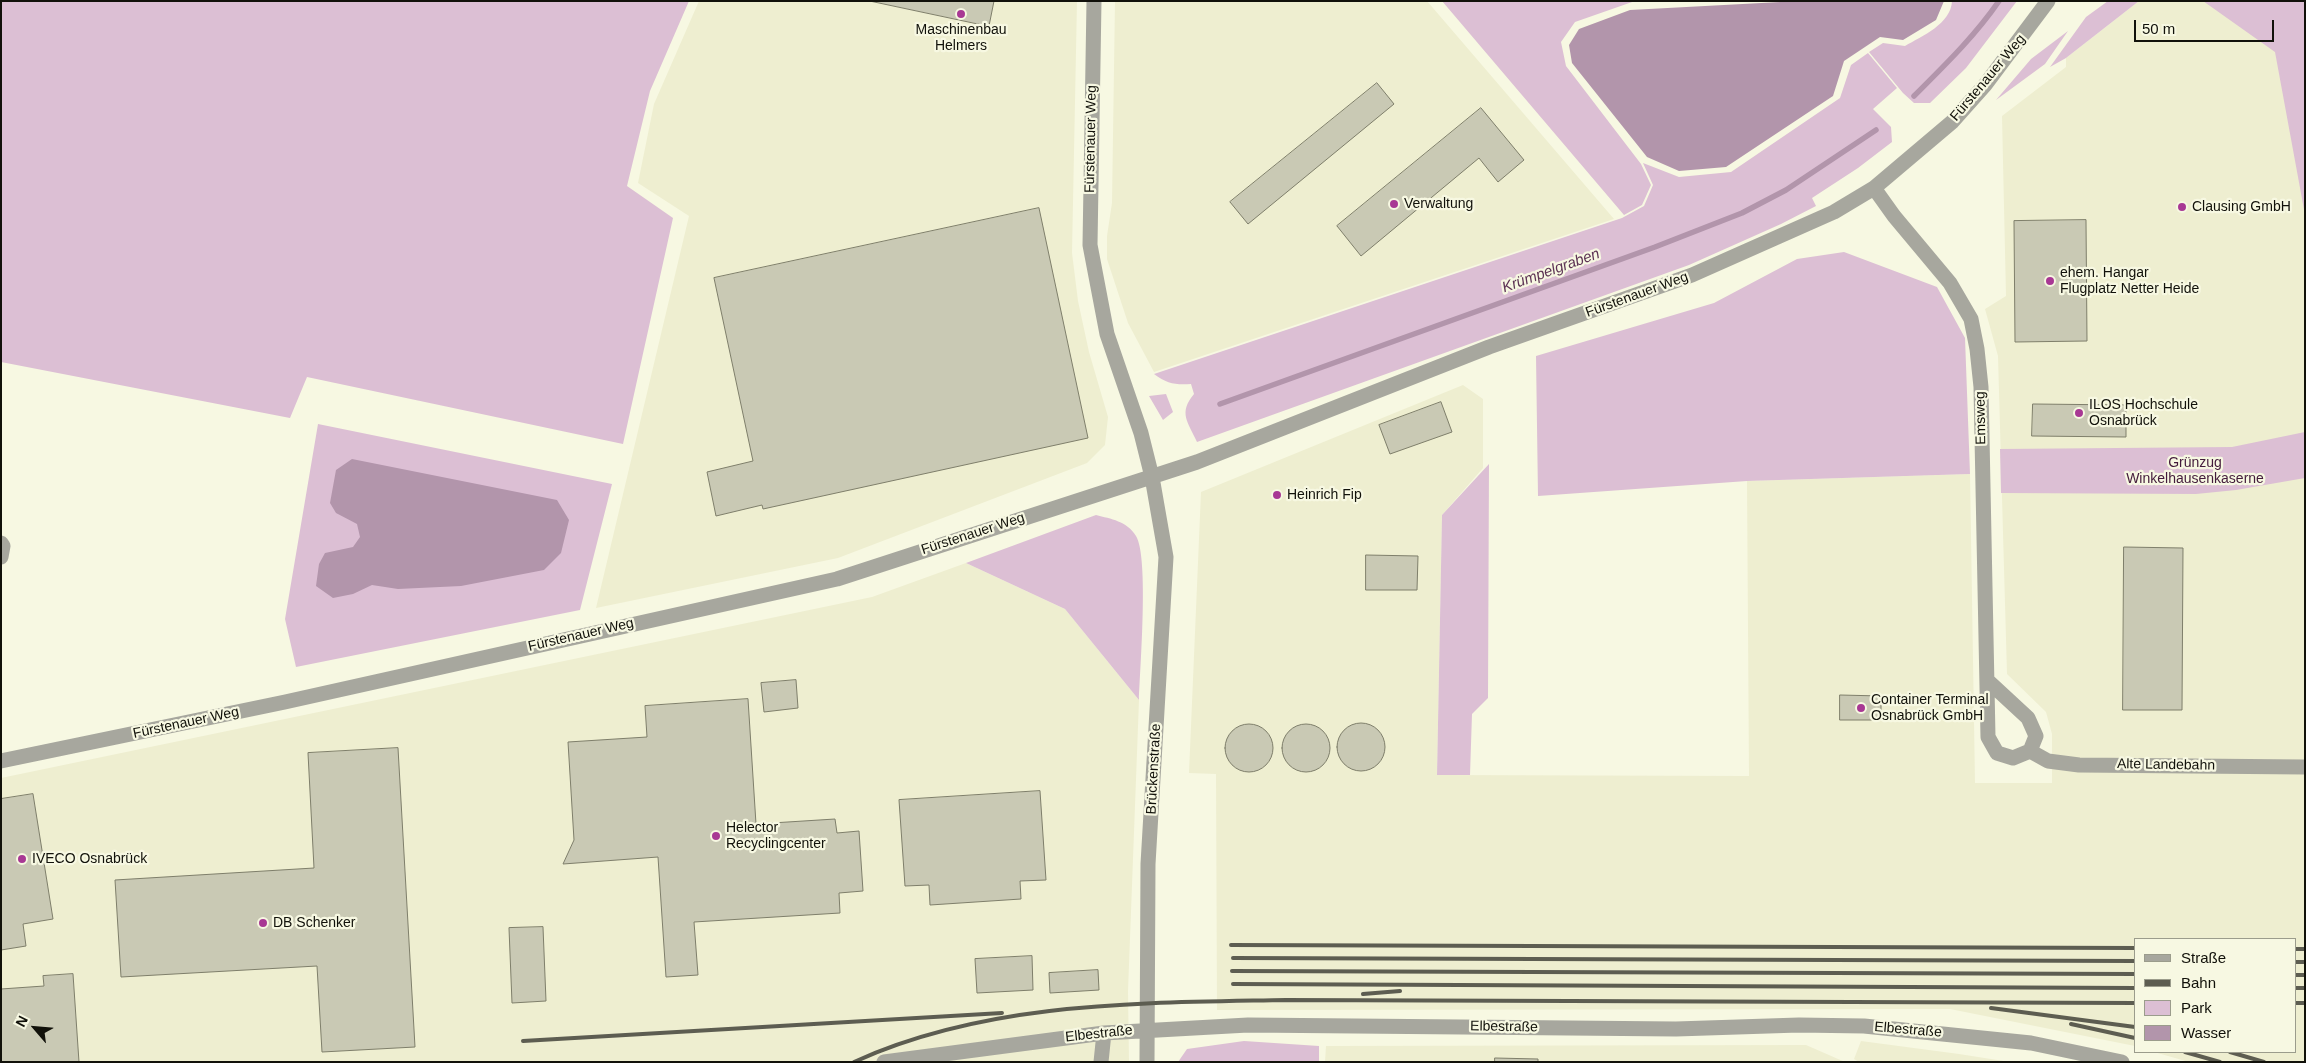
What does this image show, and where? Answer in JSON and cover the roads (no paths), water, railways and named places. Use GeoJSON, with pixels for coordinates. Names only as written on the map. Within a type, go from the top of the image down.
{"type":"FeatureCollection","features":[{"type":"Feature","properties":{"kind":"street","name":"Fürstenauer Weg"},"geometry":{"type":"LineString","coordinates":[[1094,1],[1090,246],[1106,334],[1141,433],[1152,477]]}},
{"type":"Feature","properties":{"kind":"street","name":"Fürstenauer Weg"},"geometry":{"type":"LineString","coordinates":[[1,761],[285,702],[837,578],[1152,477],[1489,347],[1692,276],[1834,212],[1874,188],[1952,122],[1985,85],[2048,1]]}},
{"type":"Feature","properties":{"kind":"street","name":"Emsweg"},"geometry":{"type":"LineString","coordinates":[[1874,188],[1894,216],[1950,283],[1971,319],[1977,349],[1981,387],[1988,737],[1997,753],[2013,758],[2030,751]]}},
{"type":"Feature","properties":{"kind":"street","name":"Brückenstraße"},"geometry":{"type":"LineString","coordinates":[[1147,1062],[1148,864],[1166,558],[1152,477]]}},
{"type":"Feature","properties":{"kind":"street"},"geometry":{"type":"LineString","coordinates":[[1,543],[3,546],[1,557]]}},
{"type":"Feature","properties":{"kind":"street"},"geometry":{"type":"LineString","coordinates":[[1988,681],[2028,718],[2036,736],[2030,751]]}},
{"type":"Feature","properties":{"kind":"street","name":"Alte Landebahn"},"geometry":{"type":"LineString","coordinates":[[2030,751],[2048,761],[2079,765],[2305,767]]}},
{"type":"Feature","properties":{"kind":"street","name":"Elbestraße"},"geometry":{"type":"LineString","coordinates":[[884,1062],[1104,1033],[1248,1025],[1666,1029],[1800,1025],[1864,1026],[2031,1043],[2122,1062]]}},
{"type":"Feature","properties":{"kind":"street"},"geometry":{"type":"LineString","coordinates":[[1101,1062],[1104,1033]]}},
{"type":"Feature","properties":{"kind":"water"},"geometry":{"type":"Polygon","coordinates":[[[1799,1],[1944,1],[1936,20],[1903,40],[1880,37],[1844,61],[1833,96],[1726,167],[1679,171],[1647,157],[1572,63],[1569,45],[1579,29],[1630,10],[1799,1]]]}},
{"type":"Feature","properties":{"kind":"water"},"geometry":{"type":"Polygon","coordinates":[[[352,459],[557,500],[569,520],[561,553],[544,570],[461,586],[398,589],[372,585],[353,594],[333,598],[316,586],[319,564],[325,553],[353,547],[360,537],[357,524],[336,513],[330,503],[336,470],[352,459]]]}},
{"type":"Feature","properties":{"kind":"waterway","name":"Krümpelgraben"},"geometry":{"type":"LineString","coordinates":[[1914,96],[1969,39],[1999,1]]}},
{"type":"Feature","properties":{"kind":"waterway","name":"Krümpelgraben"},"geometry":{"type":"LineString","coordinates":[[1220,404],[1655,247],[1742,213],[1786,190],[1876,130]]}},
{"type":"Feature","properties":{"kind":"railway"},"geometry":{"type":"LineString","coordinates":[[1231,945],[2134,948]]}},
{"type":"Feature","properties":{"kind":"railway"},"geometry":{"type":"LineString","coordinates":[[2296,949],[2305,949]]}},
{"type":"Feature","properties":{"kind":"railway"},"geometry":{"type":"LineString","coordinates":[[1233,958],[2134,961]]}},
{"type":"Feature","properties":{"kind":"railway"},"geometry":{"type":"LineString","coordinates":[[2296,962],[2305,962]]}},
{"type":"Feature","properties":{"kind":"railway"},"geometry":{"type":"LineString","coordinates":[[1232,971],[2134,974]]}},
{"type":"Feature","properties":{"kind":"railway"},"geometry":{"type":"LineString","coordinates":[[2296,975],[2305,975]]}},
{"type":"Feature","properties":{"kind":"railway"},"geometry":{"type":"LineString","coordinates":[[1233,984],[2134,988]]}},
{"type":"Feature","properties":{"kind":"railway"},"geometry":{"type":"LineString","coordinates":[[2296,988],[2305,988]]}},
{"type":"Feature","properties":{"kind":"railway"},"geometry":{"type":"LineString","coordinates":[[1363,994],[1400,991]]}},
{"type":"Feature","properties":{"kind":"railway"},"geometry":{"type":"LineString","coordinates":[[854,1062],[905,1042],[958,1027],[1011,1016],[1066,1009],[1176,1002],[1286,1000],[2134,1003]]}},
{"type":"Feature","properties":{"kind":"railway"},"geometry":{"type":"LineString","coordinates":[[2296,1003],[2305,1003]]}},
{"type":"Feature","properties":{"kind":"railway"},"geometry":{"type":"LineString","coordinates":[[1991,1008],[2134,1027]]}},
{"type":"Feature","properties":{"kind":"railway"},"geometry":{"type":"LineString","coordinates":[[523,1041],[1002,1013]]}},
{"type":"Feature","properties":{"kind":"railway"},"geometry":{"type":"LineString","coordinates":[[2071,1024],[2134,1038]]}},
{"type":"Feature","properties":{"kind":"railway"},"geometry":{"type":"LineString","coordinates":[[2188,1053],[2220,1062]]}},
{"type":"Feature","properties":{"kind":"railway"},"geometry":{"type":"LineString","coordinates":[[2233,1053],[2264,1062]]}},
{"type":"Feature","properties":{"kind":"place","name":"Maschinenbau Helmers"},"geometry":{"type":"Point","coordinates":[961,14]}},
{"type":"Feature","properties":{"kind":"place","name":"Verwaltung"},"geometry":{"type":"Point","coordinates":[1394,204]}},
{"type":"Feature","properties":{"kind":"place","name":"Clausing GmbH"},"geometry":{"type":"Point","coordinates":[2182,207]}},
{"type":"Feature","properties":{"kind":"place","name":"ehem. Hangar Flugplatz Netter Heide"},"geometry":{"type":"Point","coordinates":[2050,281]}},
{"type":"Feature","properties":{"kind":"place","name":"ILOS Hochschule Osnabrück"},"geometry":{"type":"Point","coordinates":[2079,413]}},
{"type":"Feature","properties":{"kind":"place","name":"Heinrich Fip"},"geometry":{"type":"Point","coordinates":[1277,495]}},
{"type":"Feature","properties":{"kind":"place","name":"Container Terminal Osnabrück GmbH"},"geometry":{"type":"Point","coordinates":[1861,708]}},
{"type":"Feature","properties":{"kind":"place","name":"Helector Recyclingcenter"},"geometry":{"type":"Point","coordinates":[716,836]}},
{"type":"Feature","properties":{"kind":"place","name":"IVECO Osnabrück"},"geometry":{"type":"Point","coordinates":[22,859]}},
{"type":"Feature","properties":{"kind":"place","name":"DB Schenker"},"geometry":{"type":"Point","coordinates":[263,923]}},
{"type":"Feature","properties":{"kind":"park label","name":"Grünzug Winkelhausenkaserne"},"geometry":{"type":"Point","coordinates":[2195,472]}}]}
